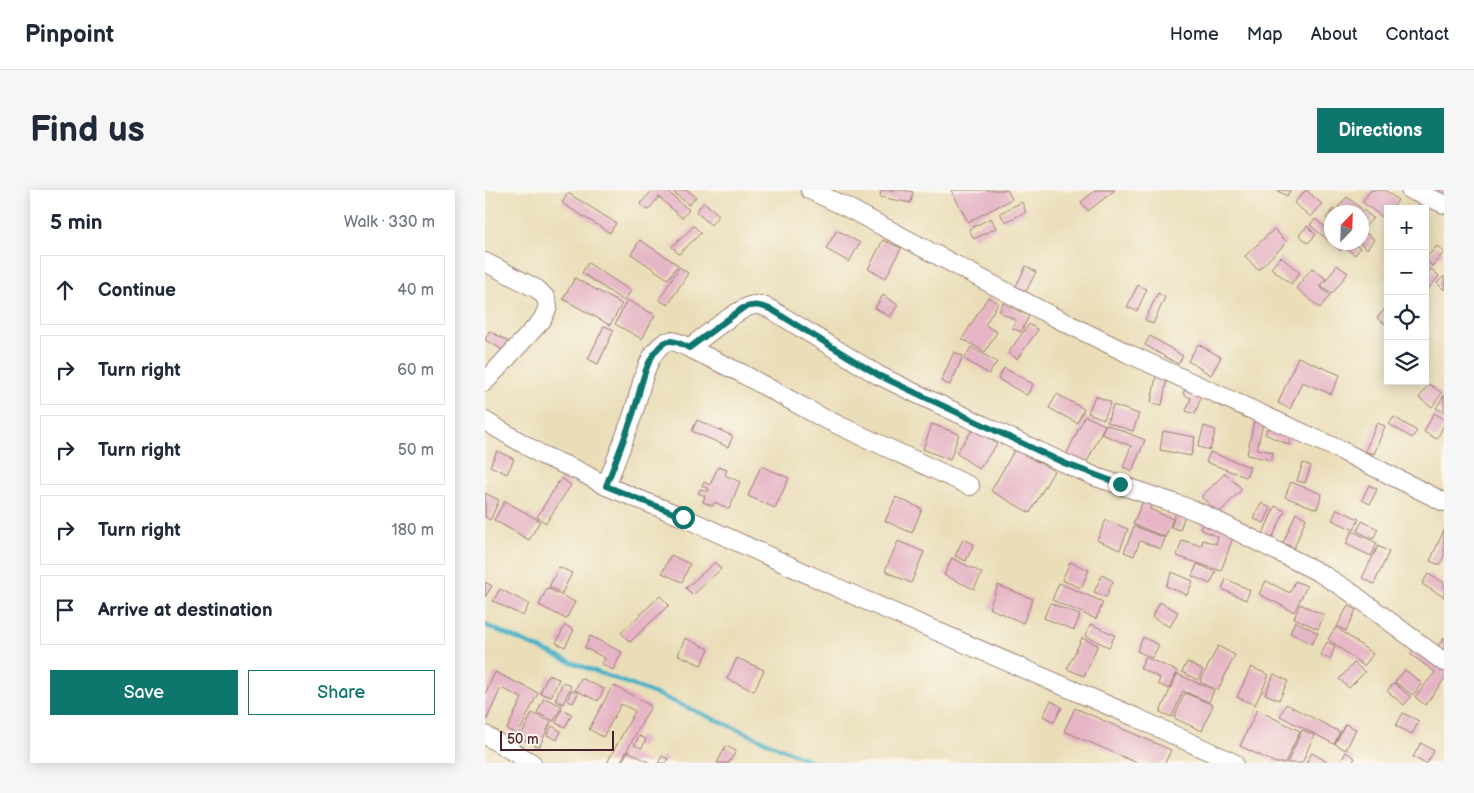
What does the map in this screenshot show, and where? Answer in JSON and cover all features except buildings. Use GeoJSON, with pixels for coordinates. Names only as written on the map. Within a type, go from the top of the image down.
{"type":"FeatureCollection","features":[{"type":"Feature","properties":{"kind":"street"},"geometry":{"type":"LineString","coordinates":[[810,190],[1127,353],[1338,449],[1444,502]]}},
{"type":"Feature","properties":{"kind":"street"},"geometry":{"type":"LineString","coordinates":[[1410,190],[1444,204]]}},
{"type":"Feature","properties":{"kind":"street"},"geometry":{"type":"LineString","coordinates":[[485,262],[537,289],[546,298],[548,307],[543,320],[485,382]]}},
{"type":"Feature","properties":{"kind":"street"},"geometry":{"type":"LineString","coordinates":[[689,348],[743,308],[762,305],[878,375],[915,393],[1064,463],[1201,514],[1320,573],[1349,591],[1444,662]]}},
{"type":"Feature","properties":{"kind":"street"},"geometry":{"type":"LineString","coordinates":[[606,486],[633,415],[649,363],[656,351],[664,343],[673,340],[741,373],[823,418],[970,486]]}},
{"type":"Feature","properties":{"kind":"street"},"geometry":{"type":"LineString","coordinates":[[485,422],[542,455],[581,472],[606,486],[683,517],[851,594],[1135,717],[1234,763]]}},
{"type":"Feature","properties":{"kind":"street"},"geometry":{"type":"LineString","coordinates":[[485,735],[532,763]]}},
{"type":"Feature","properties":{"kind":"waterway"},"geometry":{"type":"LineString","coordinates":[[485,625],[571,662],[661,696],[815,763]]}},
{"type":"Feature","properties":{"kind":"route"},"geometry":{"type":"LineString","coordinates":[[683,517],[606,486],[633,415],[649,363],[656,351],[664,343],[673,340],[689,348],[743,308],[753,305],[762,305],[772,310],[878,375],[1064,463],[1120,484]]}}]}
